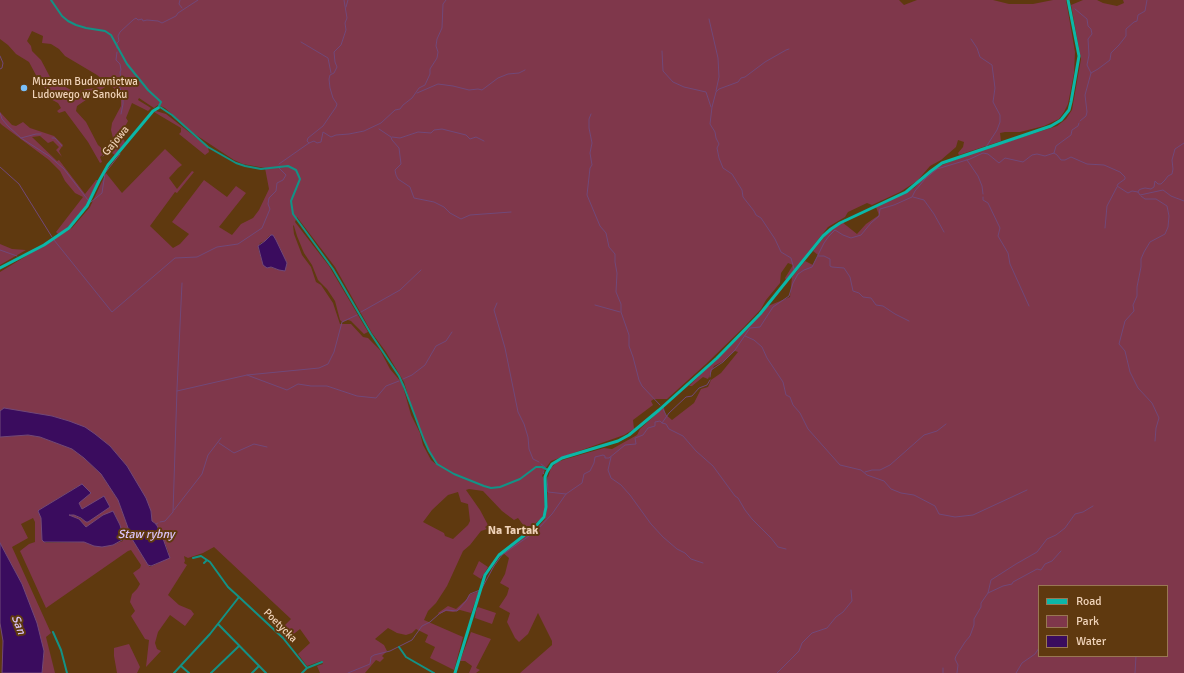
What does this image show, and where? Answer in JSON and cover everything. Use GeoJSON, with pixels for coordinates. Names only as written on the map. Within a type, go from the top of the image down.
{"type":"FeatureCollection","features":[{"type":"Feature","properties":{"kind":"street"},"geometry":{"type":"LineString","coordinates":[[51,0],[62,16],[76,26],[105,31],[111,35],[128,64],[148,90],[161,102],[158,108],[160,107],[172,115],[193,135],[217,152],[240,165],[264,169],[288,166],[294,168],[300,179],[291,201],[293,214],[333,269],[374,339],[399,376],[424,440],[437,464],[454,474],[491,488],[500,487],[520,479],[536,467],[542,467],[548,470]]}},
{"type":"Feature","properties":{"kind":"street"},"geometry":{"type":"LineString","coordinates":[[455,673],[485,575],[499,555],[535,527],[544,517],[546,507],[546,477],[552,464],[558,460],[618,441],[629,435],[659,410],[716,358],[760,314],[823,236],[831,229],[845,220],[906,192],[942,163],[1051,126],[1061,120],[1069,110],[1079,56],[1068,0]]}},
{"type":"Feature","properties":{"kind":"street","name":"Gajowa"},"geometry":{"type":"LineString","coordinates":[[0,268],[44,244],[69,228],[88,206],[99,181],[108,166],[153,111],[158,108]]}},
{"type":"Feature","properties":{"kind":"street"},"geometry":{"type":"LineString","coordinates":[[193,558],[201,556],[207,560],[204,563]]}},
{"type":"Feature","properties":{"kind":"street","name":"Poetycka"},"geometry":{"type":"LineString","coordinates":[[207,560],[213,565],[228,587],[283,638],[307,668]]}},
{"type":"Feature","properties":{"kind":"street"},"geometry":{"type":"LineString","coordinates":[[174,673],[218,624],[239,597]]}},
{"type":"Feature","properties":{"kind":"street"},"geometry":{"type":"LineString","coordinates":[[218,624],[266,673]]}},
{"type":"Feature","properties":{"kind":"street"},"geometry":{"type":"LineString","coordinates":[[53,632],[63,655],[67,673]]}},
{"type":"Feature","properties":{"kind":"street"},"geometry":{"type":"LineString","coordinates":[[212,673],[239,646]]}},
{"type":"Feature","properties":{"kind":"street"},"geometry":{"type":"LineString","coordinates":[[399,647],[406,657],[434,673]]}},
{"type":"Feature","properties":{"kind":"street"},"geometry":{"type":"LineString","coordinates":[[302,673],[307,668],[322,662]]}},
{"type":"Feature","properties":{"kind":"street"},"geometry":{"type":"LineString","coordinates":[[181,666],[190,673]]}},
{"type":"Feature","properties":{"kind":"street"},"geometry":{"type":"LineString","coordinates":[[252,673],[259,666]]}},
{"type":"Feature","properties":{"kind":"green space"},"geometry":{"type":"Polygon","coordinates":[[[0,0],[899,0],[904,5],[917,0],[993,0],[1009,4],[1033,4],[1053,0],[1066,0],[1075,52],[1074,73],[1068,104],[1059,119],[1044,126],[1020,132],[1000,133],[1001,141],[959,155],[958,153],[963,147],[964,142],[958,140],[956,147],[941,160],[930,166],[917,181],[900,192],[872,205],[867,203],[848,212],[845,217],[828,227],[786,280],[785,278],[793,265],[788,263],[781,273],[780,283],[766,300],[761,309],[744,327],[667,399],[654,399],[651,401],[653,405],[633,420],[634,429],[624,435],[551,461],[542,476],[544,479],[545,510],[541,519],[527,530],[518,518],[514,520],[502,511],[483,491],[466,490],[480,510],[488,525],[485,527],[487,529],[481,531],[463,551],[447,586],[436,603],[428,611],[424,620],[463,637],[454,670],[430,658],[435,647],[425,642],[428,635],[416,629],[412,633],[406,635],[397,633],[388,628],[375,639],[384,645],[387,651],[382,656],[384,658],[380,662],[376,660],[365,673],[320,673],[317,666],[323,664],[321,661],[307,666],[298,654],[310,643],[300,629],[286,640],[279,631],[291,619],[214,547],[203,553],[188,558],[184,556],[184,563],[187,565],[168,595],[179,605],[191,610],[194,614],[185,626],[170,615],[158,632],[155,643],[157,649],[161,651],[146,667],[149,640],[145,639],[131,616],[135,611],[130,602],[132,594],[140,584],[133,573],[140,568],[141,565],[131,550],[46,608],[20,551],[29,544],[35,542],[35,522],[33,518],[21,524],[28,538],[12,547],[51,633],[46,637],[55,673],[42,673],[44,651],[22,584],[0,543],[0,437],[28,435],[40,437],[72,449],[101,474],[118,500],[132,539],[148,565],[150,567],[159,563],[169,553],[161,533],[156,524],[152,521],[151,511],[127,466],[110,446],[95,434],[69,421],[52,416],[4,408],[0,411],[0,272],[72,228],[90,207],[106,173],[122,193],[165,149],[182,165],[169,178],[177,189],[192,171],[194,172],[177,193],[175,192],[150,226],[173,248],[180,244],[189,234],[172,222],[204,180],[227,197],[236,186],[246,193],[219,227],[232,235],[241,224],[253,218],[259,210],[269,189],[265,168],[243,164],[234,160],[193,133],[165,108],[158,105],[154,108],[139,98],[138,100],[151,108],[148,111],[132,103],[126,118],[128,121],[122,132],[125,143],[116,156],[112,153],[115,146],[111,130],[112,123],[121,106],[120,93],[97,75],[65,56],[59,49],[51,44],[42,43],[43,36],[32,31],[27,41],[31,46],[32,51],[41,60],[50,77],[54,81],[75,92],[101,86],[105,87],[77,106],[76,111],[86,122],[98,145],[106,152],[100,157],[102,162],[100,163],[88,142],[65,111],[59,113],[57,111],[61,108],[58,103],[41,94],[47,91],[29,62],[16,54],[0,39],[0,0]],[[297,217],[295,222],[329,266],[368,332],[364,334],[351,321],[348,320],[342,322],[340,320],[335,301],[327,289],[318,280],[312,265],[304,253],[293,225],[294,234],[302,255],[311,267],[316,282],[321,285],[333,303],[340,324],[351,324],[363,337],[368,338],[380,350],[390,369],[402,383],[411,415],[420,433],[423,445],[431,460],[437,465],[426,445],[412,409],[404,382],[386,352],[372,333],[335,267],[297,217]],[[272,235],[265,241],[260,243],[258,248],[263,265],[279,270],[287,263],[272,235]],[[78,486],[39,510],[43,541],[46,543],[84,542],[94,546],[109,546],[123,541],[123,535],[115,514],[103,515],[86,527],[79,519],[69,515],[74,515],[83,520],[95,517],[107,508],[82,509],[79,504],[78,486]],[[458,492],[448,495],[432,510],[423,522],[444,533],[445,536],[453,539],[468,525],[470,521],[468,504],[461,502],[458,492]]]}},
{"type":"Feature","properties":{"kind":"green space"},"geometry":{"type":"Polygon","coordinates":[[[1083,0],[1097,0],[1117,6],[1124,3],[1123,0],[1184,0],[1184,673],[520,673],[552,645],[552,641],[538,613],[528,634],[519,642],[515,638],[507,622],[510,613],[499,607],[507,595],[509,588],[500,583],[505,574],[509,558],[503,553],[537,528],[545,519],[547,509],[548,477],[551,468],[557,462],[566,459],[604,448],[612,449],[637,435],[640,429],[664,407],[665,414],[672,420],[694,403],[701,389],[708,387],[711,380],[721,373],[738,352],[735,351],[724,361],[714,366],[708,379],[703,377],[692,386],[689,386],[768,306],[790,297],[792,277],[805,261],[813,265],[818,255],[813,251],[833,228],[842,222],[857,234],[866,224],[879,215],[876,207],[914,188],[930,172],[942,165],[970,154],[1057,126],[1066,119],[1072,110],[1081,59],[1071,5],[1083,0]]]}},
{"type":"Feature","properties":{"kind":"green space"},"geometry":{"type":"Polygon","coordinates":[[[156,111],[166,114],[208,147],[209,152],[205,155],[179,134],[181,132],[181,128],[154,112],[156,111]]]}},
{"type":"Feature","properties":{"kind":"green space"},"geometry":{"type":"Polygon","coordinates":[[[0,112],[12,125],[16,126],[23,122],[30,128],[54,136],[63,145],[59,151],[62,157],[56,150],[59,147],[53,141],[48,143],[40,136],[32,137],[57,161],[59,160],[85,194],[96,180],[98,180],[85,207],[65,231],[58,234],[56,232],[83,197],[75,193],[65,181],[60,171],[49,160],[0,123],[0,112]]]}},
{"type":"Feature","properties":{"kind":"green space"},"geometry":{"type":"Polygon","coordinates":[[[0,244],[12,249],[26,250],[0,265],[0,244]]]}},
{"type":"Feature","properties":{"kind":"green space"},"geometry":{"type":"Polygon","coordinates":[[[479,561],[488,567],[481,579],[473,574],[479,561]]]}},
{"type":"Feature","properties":{"kind":"green space"},"geometry":{"type":"Polygon","coordinates":[[[479,591],[471,613],[460,610],[438,613],[448,606],[456,609],[467,599],[469,595],[479,591]]]}},
{"type":"Feature","properties":{"kind":"green space"},"geometry":{"type":"Polygon","coordinates":[[[478,607],[496,613],[492,624],[475,618],[478,607]]]}},
{"type":"Feature","properties":{"kind":"green space"},"geometry":{"type":"Polygon","coordinates":[[[471,632],[491,639],[476,668],[480,670],[476,673],[469,673],[472,666],[465,661],[460,661],[471,632]]]}},
{"type":"Feature","properties":{"kind":"green space"},"geometry":{"type":"Polygon","coordinates":[[[129,644],[140,667],[137,673],[117,673],[114,648],[129,644]]]}},
{"type":"Feature","properties":{"kind":"water"},"geometry":{"type":"Polygon","coordinates":[[[273,235],[276,240],[287,263],[285,271],[271,267],[267,268],[263,265],[258,246],[273,235]]]}},
{"type":"Feature","properties":{"kind":"water","name":"Staw rybny"},"geometry":{"type":"Polygon","coordinates":[[[4,408],[52,416],[69,421],[85,427],[110,446],[127,466],[146,498],[151,511],[152,521],[156,524],[161,533],[170,558],[151,566],[148,565],[132,539],[118,500],[101,474],[72,449],[40,437],[28,435],[0,437],[0,411],[4,408]]]}},
{"type":"Feature","properties":{"kind":"water","name":"Staw rybny"},"geometry":{"type":"Polygon","coordinates":[[[82,484],[91,493],[79,503],[82,509],[104,496],[110,507],[88,522],[74,515],[69,515],[79,519],[86,527],[103,515],[113,511],[120,525],[124,539],[113,545],[102,547],[84,542],[44,542],[42,540],[41,518],[38,511],[82,484]]]}},
{"type":"Feature","properties":{"kind":"water","name":"San"},"geometry":{"type":"Polygon","coordinates":[[[0,543],[22,584],[37,623],[44,651],[42,673],[2,673],[3,641],[0,623],[0,543]]]}},
{"type":"Feature","properties":{"kind":"waterway"},"geometry":{"type":"LineString","coordinates":[[180,0],[179,4],[182,8]]}},
{"type":"Feature","properties":{"kind":"waterway"},"geometry":{"type":"LineString","coordinates":[[117,48],[117,43],[119,41],[118,36],[120,32],[136,18],[138,20],[142,19],[143,21],[158,21],[162,23],[176,16],[178,13],[198,0]]}},
{"type":"Feature","properties":{"kind":"waterway"},"geometry":{"type":"LineString","coordinates":[[309,143],[307,141],[308,138],[323,126],[337,104],[333,98],[329,79],[330,75],[334,73],[337,67],[334,52],[341,45],[346,30],[345,23],[347,18],[344,0]]}},
{"type":"Feature","properties":{"kind":"waterway"},"geometry":{"type":"LineString","coordinates":[[346,7],[348,0]]}},
{"type":"Feature","properties":{"kind":"waterway"},"geometry":{"type":"LineString","coordinates":[[279,164],[309,143],[314,141],[317,143],[321,142],[323,132],[331,137],[364,131],[381,123],[395,110],[400,109],[412,98],[419,88],[425,85],[430,74],[430,69],[437,58],[437,39],[442,28],[443,4],[446,0]]}},
{"type":"Feature","properties":{"kind":"waterway"},"geometry":{"type":"LineString","coordinates":[[1080,121],[1086,116],[1087,112],[1085,95],[1091,73],[1110,60],[1111,53],[1126,36],[1126,29],[1137,21],[1138,15],[1145,11],[1147,0]]}},
{"type":"Feature","properties":{"kind":"waterway"},"geometry":{"type":"LineString","coordinates":[[1075,9],[1087,19],[1088,26],[1091,29],[1092,34],[1088,39],[1089,55],[1087,65],[1091,73]]}},
{"type":"Feature","properties":{"kind":"waterway"},"geometry":{"type":"LineString","coordinates":[[709,19],[718,58],[719,77],[716,91]]}},
{"type":"Feature","properties":{"kind":"waterway"},"geometry":{"type":"LineString","coordinates":[[971,39],[977,48],[980,57],[992,65],[995,88],[993,102],[1000,115],[1000,122],[997,130],[986,147]]}},
{"type":"Feature","properties":{"kind":"waterway"},"geometry":{"type":"LineString","coordinates":[[301,42],[328,58],[331,73]]}},
{"type":"Feature","properties":{"kind":"waterway"},"geometry":{"type":"LineString","coordinates":[[789,49],[765,62],[745,77],[741,78],[738,82],[719,89],[716,92],[712,107],[710,124],[715,132],[719,144],[717,148],[723,168],[732,174],[742,190],[743,197],[756,215],[761,218],[775,239],[781,252],[791,258],[794,269]]}},
{"type":"Feature","properties":{"kind":"waterway"},"geometry":{"type":"LineString","coordinates":[[662,51],[663,71],[673,82],[684,87],[706,92],[711,107]]}},
{"type":"Feature","properties":{"kind":"waterway"},"geometry":{"type":"LineString","coordinates":[[117,52],[116,60],[120,64],[121,70],[121,81],[119,86],[123,95],[121,114]]}},
{"type":"Feature","properties":{"kind":"waterway"},"geometry":{"type":"LineString","coordinates":[[0,56],[3,63],[2,68],[0,69]]}},
{"type":"Feature","properties":{"kind":"waterway"},"geometry":{"type":"LineString","coordinates":[[417,93],[438,84],[469,90],[482,90],[498,78],[525,70]]}},
{"type":"Feature","properties":{"kind":"waterway"},"geometry":{"type":"LineString","coordinates":[[0,113],[2,119],[21,138],[49,156],[64,169],[88,200]]}},
{"type":"Feature","properties":{"kind":"waterway"},"geometry":{"type":"LineString","coordinates":[[591,114],[589,119],[589,128],[592,143],[590,153],[592,165],[590,168],[587,195],[600,226],[606,233],[609,247],[615,254],[617,273],[616,292],[621,304],[621,312],[629,335],[629,346],[639,380],[642,386],[660,405]]}},
{"type":"Feature","properties":{"kind":"waterway"},"geometry":{"type":"LineString","coordinates":[[1054,153],[1056,146],[1071,135],[1072,130],[1078,126],[1079,123]]}},
{"type":"Feature","properties":{"kind":"waterway"},"geometry":{"type":"LineString","coordinates":[[379,129],[391,137],[399,148],[401,164],[395,170],[396,175],[398,179],[410,187],[414,198],[434,202],[461,219],[470,215],[511,212]]}},
{"type":"Feature","properties":{"kind":"waterway"},"geometry":{"type":"LineString","coordinates":[[392,137],[400,138],[418,132],[431,133],[434,130],[442,129],[466,135],[470,139],[476,137],[484,141]]}},
{"type":"Feature","properties":{"kind":"waterway"},"geometry":{"type":"LineString","coordinates":[[21,138],[41,134]]}},
{"type":"Feature","properties":{"kind":"waterway"},"geometry":{"type":"LineString","coordinates":[[52,138],[55,138],[62,146]]}},
{"type":"Feature","properties":{"kind":"waterway"},"geometry":{"type":"LineString","coordinates":[[103,156],[111,149],[112,142]]}},
{"type":"Feature","properties":{"kind":"waterway"},"geometry":{"type":"LineString","coordinates":[[1138,192],[1139,190],[1145,188],[1151,189],[1154,187],[1155,181],[1158,184],[1161,184],[1168,176],[1172,174],[1172,160],[1175,149],[1184,143]]}},
{"type":"Feature","properties":{"kind":"waterway"},"geometry":{"type":"LineString","coordinates":[[710,377],[711,370],[723,362],[735,350],[750,328],[760,327],[773,307],[789,296],[793,283],[798,274],[812,267],[824,243],[835,230],[851,238],[861,235],[879,216],[880,209],[912,197],[925,179],[937,169],[970,159],[983,153],[988,154],[999,163],[1005,158],[1023,162],[1032,155],[1037,154],[1045,156],[1054,153],[1061,160],[1071,157],[1087,164],[1104,165],[1120,172],[1125,179],[1117,186],[1128,193],[1132,191],[1138,192],[1140,195],[1163,190],[1171,196],[1184,201]]}},
{"type":"Feature","properties":{"kind":"waterway"},"geometry":{"type":"LineString","coordinates":[[91,202],[102,193],[105,173],[120,154]]}},
{"type":"Feature","properties":{"kind":"waterway"},"geometry":{"type":"LineString","coordinates":[[967,160],[978,176],[983,194]]}},
{"type":"Feature","properties":{"kind":"waterway"},"geometry":{"type":"LineString","coordinates":[[0,167],[19,184],[52,237]]}},
{"type":"Feature","properties":{"kind":"waterway"},"geometry":{"type":"LineString","coordinates":[[54,240],[112,312],[175,258],[197,257],[217,247],[238,244],[262,228],[270,209],[268,204],[269,198],[276,191],[277,183],[283,180],[286,175],[279,168]]}},
{"type":"Feature","properties":{"kind":"waterway"},"geometry":{"type":"LineString","coordinates":[[1105,228],[1107,206],[1117,187]]}},
{"type":"Feature","properties":{"kind":"waterway"},"geometry":{"type":"LineString","coordinates":[[1141,196],[1145,199],[1156,199],[1167,206],[1169,216],[1168,227],[1165,234],[1150,242],[1141,259],[1137,296],[1133,305],[1134,311],[1125,321],[1119,344],[1125,351],[1130,372],[1138,388],[1152,403],[1159,418],[1156,428],[1155,441]]}},
{"type":"Feature","properties":{"kind":"waterway"},"geometry":{"type":"LineString","coordinates":[[913,197],[924,200],[944,232]]}},
{"type":"Feature","properties":{"kind":"waterway"},"geometry":{"type":"LineString","coordinates":[[983,197],[983,200],[988,203],[1000,228],[998,236],[1008,253],[1010,264],[1029,306]]}},
{"type":"Feature","properties":{"kind":"waterway"},"geometry":{"type":"LineString","coordinates":[[0,250],[17,256]]}},
{"type":"Feature","properties":{"kind":"waterway"},"geometry":{"type":"LineString","coordinates":[[818,256],[824,256],[830,259],[830,266],[832,267],[844,268],[850,277],[853,291],[859,293],[863,297],[871,298],[876,305],[883,306],[909,321]]}},
{"type":"Feature","properties":{"kind":"waterway"},"geometry":{"type":"LineString","coordinates":[[361,312],[400,290],[421,270]]}},
{"type":"Feature","properties":{"kind":"waterway"},"geometry":{"type":"LineString","coordinates":[[160,522],[165,521],[173,512],[182,283]]}},
{"type":"Feature","properties":{"kind":"waterway"},"geometry":{"type":"LineString","coordinates":[[497,303],[494,310],[505,348],[518,412],[524,424],[528,437],[529,449],[533,459],[539,462]]}},
{"type":"Feature","properties":{"kind":"waterway"},"geometry":{"type":"LineString","coordinates":[[595,305],[620,312]]}},
{"type":"Feature","properties":{"kind":"waterway"},"geometry":{"type":"LineString","coordinates":[[177,391],[247,375],[319,368],[328,364],[334,352],[342,322],[357,315]]}},
{"type":"Feature","properties":{"kind":"waterway"},"geometry":{"type":"LineString","coordinates":[[403,379],[412,375],[425,365],[436,346],[446,341],[452,332]]}},
{"type":"Feature","properties":{"kind":"waterway"},"geometry":{"type":"LineString","coordinates":[[745,336],[754,340],[762,347],[767,358],[783,382],[786,395],[790,397],[793,405],[800,413],[808,429],[840,465],[861,470],[867,475],[884,481],[891,489],[901,493],[914,495],[935,506],[939,514],[955,517],[973,515],[1027,490]]}},
{"type":"Feature","properties":{"kind":"waterway"},"geometry":{"type":"LineString","coordinates":[[247,375],[287,390],[298,384],[327,386],[357,396],[376,398],[386,386],[399,381]]}},
{"type":"Feature","properties":{"kind":"waterway"},"geometry":{"type":"LineString","coordinates":[[482,588],[502,555],[536,531],[552,514],[566,494],[582,483],[584,474],[590,471],[595,457],[603,455],[605,458],[609,458],[625,445],[636,444],[635,438],[643,435],[648,428],[655,426],[655,422],[660,421],[662,423],[669,413],[686,397],[692,396],[699,388],[707,385],[710,380]]}},
{"type":"Feature","properties":{"kind":"waterway"},"geometry":{"type":"LineString","coordinates":[[663,409],[667,417]]}},
{"type":"Feature","properties":{"kind":"waterway"},"geometry":{"type":"LineString","coordinates":[[662,423],[666,424],[669,429],[683,436],[696,451],[713,466],[752,519],[778,547],[786,549]]}},
{"type":"Feature","properties":{"kind":"waterway"},"geometry":{"type":"LineString","coordinates":[[865,472],[880,470],[890,465],[924,435],[937,431],[946,424]]}},
{"type":"Feature","properties":{"kind":"waterway"},"geometry":{"type":"LineString","coordinates":[[174,510],[202,474],[208,455],[221,438]]}},
{"type":"Feature","properties":{"kind":"waterway"},"geometry":{"type":"LineString","coordinates":[[219,443],[234,453],[254,444],[267,447]]}},
{"type":"Feature","properties":{"kind":"waterway"},"geometry":{"type":"LineString","coordinates":[[611,457],[608,470],[611,478],[621,485],[630,495],[651,524],[663,537],[691,559],[703,563]]}},
{"type":"Feature","properties":{"kind":"waterway"},"geometry":{"type":"LineString","coordinates":[[541,464],[545,467]]}},
{"type":"Feature","properties":{"kind":"waterway"},"geometry":{"type":"LineString","coordinates":[[547,477],[548,492],[566,494]]}},
{"type":"Feature","properties":{"kind":"waterway"},"geometry":{"type":"LineString","coordinates":[[957,673],[958,665],[955,659],[956,656],[970,636],[974,625],[974,619],[981,607],[981,603],[988,593],[991,580],[1037,552],[1047,539],[1056,535],[1065,528],[1075,514],[1083,512],[1093,506]]}},
{"type":"Feature","properties":{"kind":"waterway"},"geometry":{"type":"LineString","coordinates":[[988,593],[1003,586],[1012,584],[1013,582],[1037,569],[1041,570],[1045,564],[1052,561],[1061,551]]}},
{"type":"Feature","properties":{"kind":"waterway"},"geometry":{"type":"LineString","coordinates":[[348,673],[370,664],[371,657],[374,655],[390,651],[412,640],[422,626],[446,610],[457,611],[470,594],[480,590]]}},
{"type":"Feature","properties":{"kind":"waterway"},"geometry":{"type":"LineString","coordinates":[[777,673],[799,651],[802,643],[812,633],[827,628],[836,617],[843,612],[852,601],[851,590]]}},
{"type":"Feature","properties":{"kind":"waterway"},"geometry":{"type":"LineString","coordinates":[[1016,673],[1022,663],[1035,654],[1038,650]]}},
{"type":"Feature","properties":{"kind":"waterway"},"geometry":{"type":"LineString","coordinates":[[1135,673],[1136,657]]}},
{"type":"Feature","properties":{"kind":"waterway"},"geometry":{"type":"LineString","coordinates":[[943,668],[943,673]]}},
{"type":"Feature","properties":{"kind":"place","name":"Muzeum Budownictwa Ludowego w Sanoku"},"geometry":{"type":"Point","coordinates":[24,88]}},
{"type":"Feature","properties":{"kind":"district","name":"Na Tartak"},"geometry":{"type":"Point","coordinates":[513,531]}}]}
